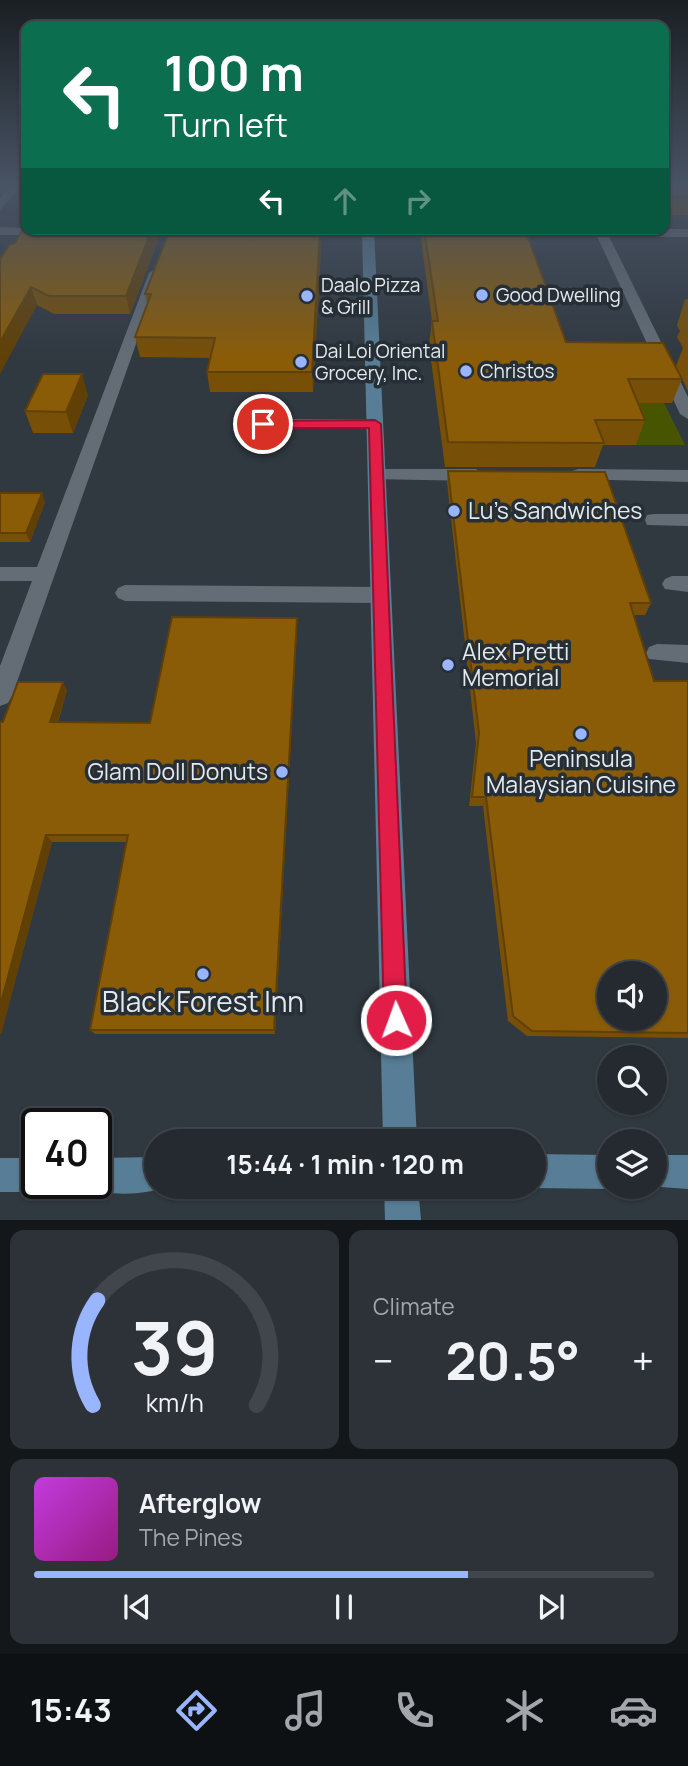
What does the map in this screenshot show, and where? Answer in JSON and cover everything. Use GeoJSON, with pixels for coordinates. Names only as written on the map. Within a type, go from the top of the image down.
{"type":"FeatureCollection","features":[{"type":"Feature","properties":{"kind":"street"},"geometry":{"type":"LineString","coordinates":[[162,244],[170,244]]}},
{"type":"Feature","properties":{"kind":"street"},"geometry":{"type":"LineString","coordinates":[[368,244],[400,1129]]}},
{"type":"Feature","properties":{"kind":"street"},"geometry":{"type":"LineString","coordinates":[[607,244],[688,414]]}},
{"type":"Feature","properties":{"kind":"street"},"geometry":{"type":"LineString","coordinates":[[0,696],[166,245]]}},
{"type":"Feature","properties":{"kind":"street"},"geometry":{"type":"LineString","coordinates":[[263,424],[375,424]]}},
{"type":"Feature","properties":{"kind":"street"},"geometry":{"type":"LineString","coordinates":[[377,475],[500,475]]}},
{"type":"Feature","properties":{"kind":"street"},"geometry":{"type":"LineString","coordinates":[[554,475],[688,476]]}},
{"type":"Feature","properties":{"kind":"street"},"geometry":{"type":"LineString","coordinates":[[654,520],[688,520]]}},
{"type":"Feature","properties":{"kind":"street"},"geometry":{"type":"LineString","coordinates":[[0,574],[45,574]]}},
{"type":"Feature","properties":{"kind":"street"},"geometry":{"type":"LineString","coordinates":[[125,593],[380,595]]}},
{"type":"Feature","properties":{"kind":"street"},"geometry":{"type":"LineString","coordinates":[[657,653],[688,654]]}},
{"type":"Feature","properties":{"kind":"street"},"geometry":{"type":"LineString","coordinates":[[546,1171],[597,1172]]}},
{"type":"Feature","properties":{"kind":"street"},"geometry":{"type":"LineString","coordinates":[[667,1172],[688,1172]]}},
{"type":"Feature","properties":{"kind":"street"},"geometry":{"type":"LineString","coordinates":[[112,1174],[144,1174]]}},
{"type":"Feature","properties":{"kind":"street"},"geometry":{"type":"LineString","coordinates":[[0,1175],[21,1175]]}},
{"type":"Feature","properties":{"kind":"street"},"geometry":{"type":"LineString","coordinates":[[402,1199],[403,1220]]}},
{"type":"Feature","properties":{"kind":"green space"},"geometry":{"type":"Polygon","coordinates":[[[620,403],[664,403],[685,445],[636,445],[620,403]]]}},
{"type":"Feature","properties":{"kind":"building"},"geometry":{"type":"Polygon","coordinates":[[[10,244],[146,244],[126,296],[49,296],[31,287],[0,342],[0,259],[10,244]]]}},
{"type":"Feature","properties":{"kind":"building"},"geometry":{"type":"Polygon","coordinates":[[[164,244],[319,244],[312,372],[207,372],[215,338],[135,337],[151,294],[145,294],[164,244]]]}},
{"type":"Feature","properties":{"kind":"building"},"geometry":{"type":"Polygon","coordinates":[[[426,244],[530,244],[566,342],[663,343],[682,379],[628,379],[645,420],[595,420],[604,443],[448,442],[432,321],[438,321],[426,244]]]}},
{"type":"Feature","properties":{"kind":"building"},"geometry":{"type":"Polygon","coordinates":[[[43,374],[82,374],[66,412],[25,411],[43,374]]]}},
{"type":"Feature","properties":{"kind":"building"},"geometry":{"type":"Polygon","coordinates":[[[448,471],[605,472],[651,603],[630,603],[654,681],[688,681],[688,1033],[532,1031],[513,1016],[486,797],[472,797],[479,733],[448,471]]]}},
{"type":"Feature","properties":{"kind":"building"},"geometry":{"type":"Polygon","coordinates":[[[0,493],[42,493],[26,533],[0,533],[0,493]]]}},
{"type":"Feature","properties":{"kind":"building"},"geometry":{"type":"Polygon","coordinates":[[[172,617],[297,618],[274,1030],[90,1030],[128,835],[46,835],[0,1006],[0,722],[3,722],[18,682],[63,682],[50,722],[150,723],[172,617]]]}},
{"type":"Feature","properties":{"kind":"place","name":"Good Dwelling"},"geometry":{"type":"Point","coordinates":[482,295]}},
{"type":"Feature","properties":{"kind":"place","name":"Daalo Pizza & Grill"},"geometry":{"type":"Point","coordinates":[307,296]}},
{"type":"Feature","properties":{"kind":"place","name":"Dai Loi Oriental Grocery, Inc."},"geometry":{"type":"Point","coordinates":[301,362]}},
{"type":"Feature","properties":{"kind":"place","name":"Christos"},"geometry":{"type":"Point","coordinates":[466,371]}},
{"type":"Feature","properties":{"kind":"place","name":"Lu's Sandwiches"},"geometry":{"type":"Point","coordinates":[454,511]}},
{"type":"Feature","properties":{"kind":"place","name":"Alex Pretti Memorial"},"geometry":{"type":"Point","coordinates":[448,665]}},
{"type":"Feature","properties":{"kind":"place","name":"Peninsula Malaysian Cuisine"},"geometry":{"type":"Point","coordinates":[581,734]}},
{"type":"Feature","properties":{"kind":"place","name":"Glam Doll Donuts"},"geometry":{"type":"Point","coordinates":[282,772]}},
{"type":"Feature","properties":{"kind":"place","name":"Black Forest Inn"},"geometry":{"type":"Point","coordinates":[203,974]}},
{"type":"Feature","properties":{"kind":"route"},"geometry":{"type":"LineString","coordinates":[[263,424],[375,424],[396,1020]]}}]}
